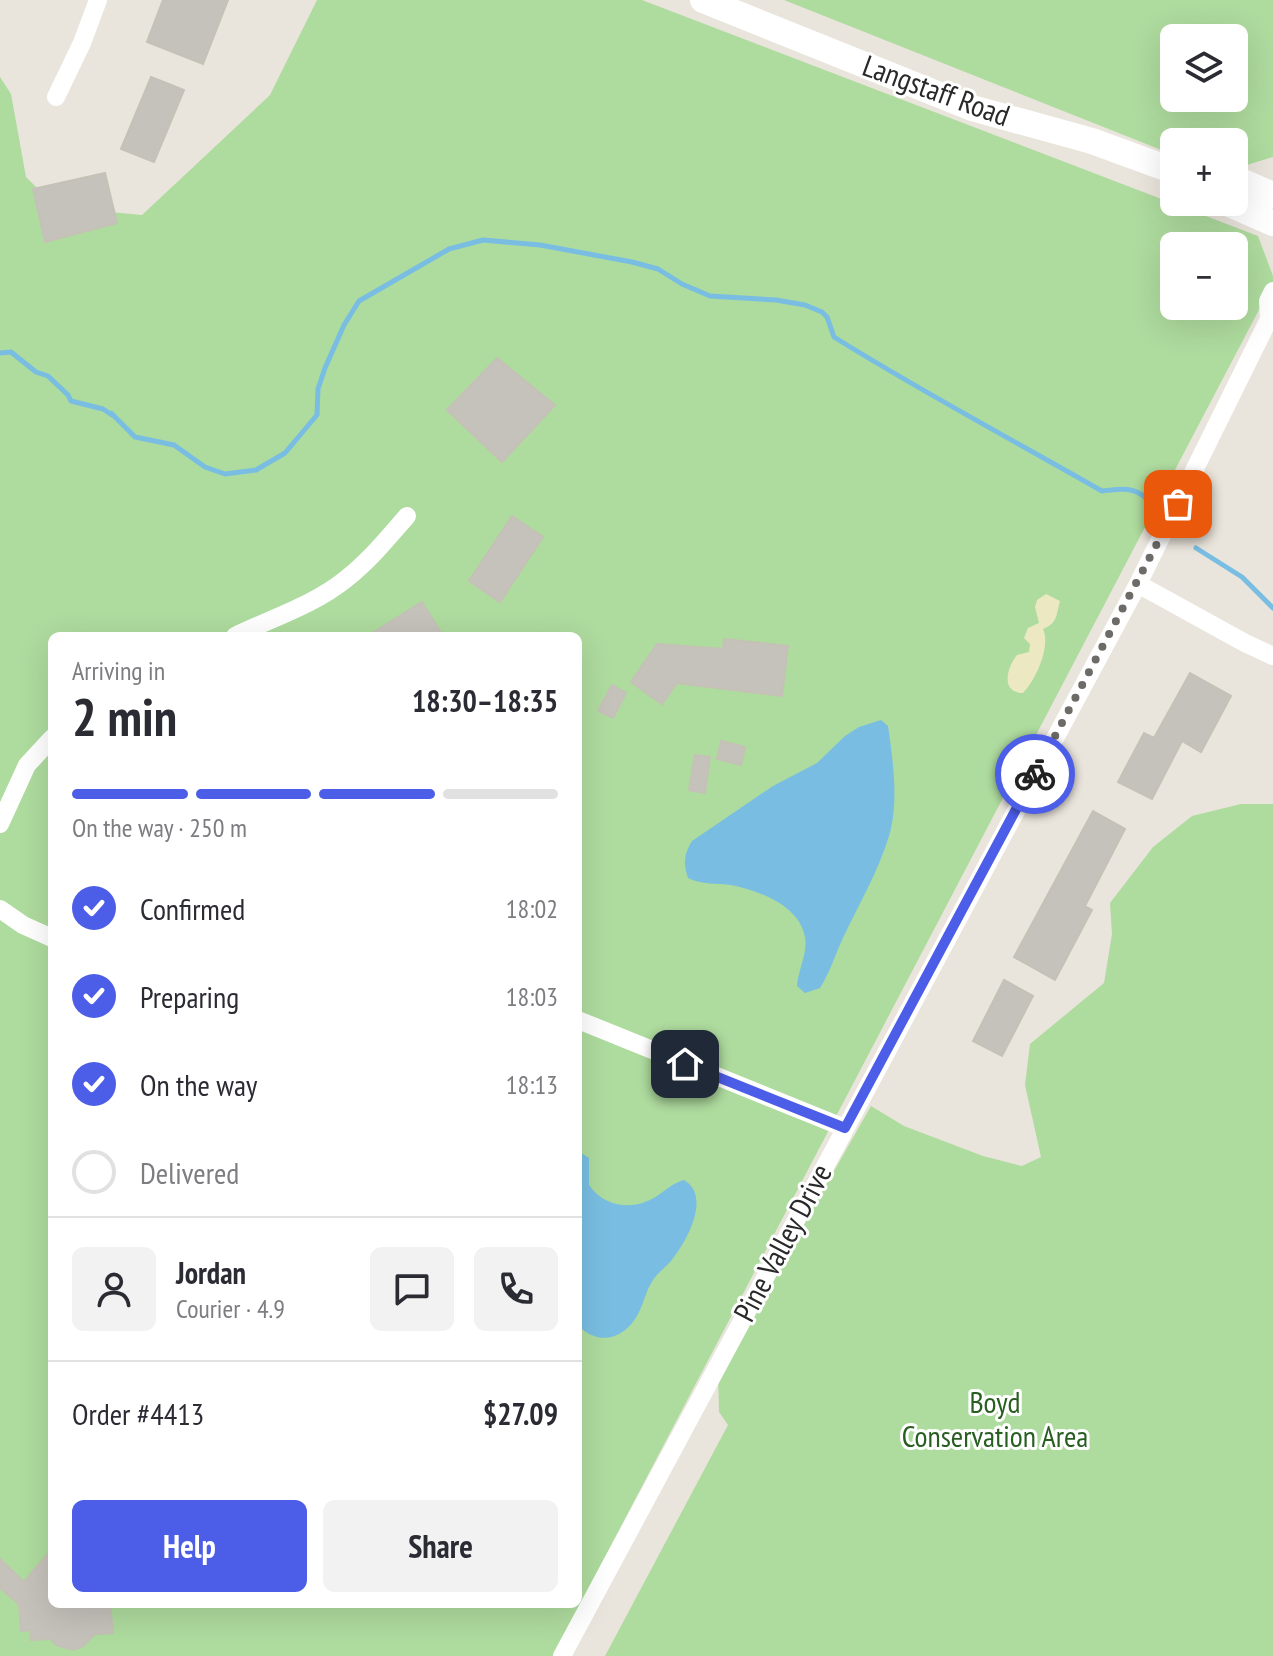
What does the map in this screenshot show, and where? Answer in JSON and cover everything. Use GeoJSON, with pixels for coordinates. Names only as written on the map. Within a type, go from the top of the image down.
{"type":"FeatureCollection","features":[{"type":"Feature","properties":{"kind":"main road","name":"Langstaff Road"},"geometry":{"type":"LineString","coordinates":[[703,0],[972,108],[1092,141],[1160,166]]}},
{"type":"Feature","properties":{"kind":"main road"},"geometry":{"type":"LineString","coordinates":[[1248,184],[1273,195]]}},
{"type":"Feature","properties":{"kind":"main road"},"geometry":{"type":"LineString","coordinates":[[1248,212],[1273,223]]}},
{"type":"Feature","properties":{"kind":"street"},"geometry":{"type":"LineString","coordinates":[[56,97],[82,43],[98,0]]}},
{"type":"Feature","properties":{"kind":"street","name":"Pine Valley Drive"},"geometry":{"type":"LineString","coordinates":[[562,1656],[1138,584],[1271,318],[1268,301],[1273,291]]}},
{"type":"Feature","properties":{"kind":"street"},"geometry":{"type":"LineString","coordinates":[[243,632],[344,581],[368,560],[407,516]]}},
{"type":"Feature","properties":{"kind":"street"},"geometry":{"type":"LineString","coordinates":[[1138,584],[1273,656]]}},
{"type":"Feature","properties":{"kind":"street"},"geometry":{"type":"LineString","coordinates":[[0,824],[27,765],[48,742]]}},
{"type":"Feature","properties":{"kind":"street"},"geometry":{"type":"LineString","coordinates":[[0,909],[23,925],[48,936]]}},
{"type":"Feature","properties":{"kind":"street"},"geometry":{"type":"LineString","coordinates":[[582,1022],[845,1128]]}},
{"type":"Feature","properties":{"kind":"green space"},"geometry":{"type":"Polygon","coordinates":[[[317,0],[642,0],[1160,198],[1160,216],[1206,216],[1248,232],[1160,232],[1160,320],[1248,320],[1248,232],[1258,236],[1273,276],[1273,283],[582,1601],[582,632],[48,632],[48,1608],[578,1608],[553,1656],[0,1656],[0,77],[11,94],[26,177],[56,207],[142,215],[270,95],[317,0]]]}},
{"type":"Feature","properties":{"kind":"green space"},"geometry":{"type":"Polygon","coordinates":[[[784,0],[1273,0],[1273,157],[1248,165],[1248,128],[1160,128],[1160,149],[784,0]]]}},
{"type":"Feature","properties":{"kind":"green space","name":"Boyd Conservation Area"},"geometry":{"type":"Polygon","coordinates":[[[1241,804],[1273,804],[1273,1656],[605,1656],[728,1425],[719,1412],[718,1375],[871,1106],[904,1126],[983,1156],[1022,1166],[1041,1157],[1025,1085],[1030,1044],[1104,983],[1112,934],[1110,903],[1153,847],[1192,816],[1241,804]]]}},
{"type":"Feature","properties":{"kind":"sand"},"geometry":{"type":"Polygon","coordinates":[[[1046,594],[1060,601],[1057,614],[1054,621],[1043,629],[1044,653],[1033,680],[1023,693],[1016,692],[1008,684],[1008,672],[1017,655],[1029,652],[1030,644],[1024,638],[1028,628],[1039,623],[1035,607],[1037,600],[1046,594]]]}},
{"type":"Feature","properties":{"kind":"water"},"geometry":{"type":"Polygon","coordinates":[[[881,720],[888,726],[893,767],[894,810],[889,836],[824,982],[820,988],[805,993],[797,986],[805,937],[795,916],[776,901],[754,891],[688,878],[686,855],[692,841],[773,786],[817,763],[859,727],[881,720]]]}},
{"type":"Feature","properties":{"kind":"water"},"geometry":{"type":"Polygon","coordinates":[[[582,1154],[589,1158],[589,1185],[611,1203],[639,1204],[684,1180],[696,1196],[690,1229],[680,1249],[653,1280],[633,1323],[611,1337],[602,1338],[582,1328],[582,1154]]]}},
{"type":"Feature","properties":{"kind":"building"},"geometry":{"type":"Polygon","coordinates":[[[163,0],[228,0],[203,64],[147,42],[163,0]]]}},
{"type":"Feature","properties":{"kind":"building"},"geometry":{"type":"Polygon","coordinates":[[[151,77],[184,90],[154,162],[121,149],[151,77]]]}},
{"type":"Feature","properties":{"kind":"building"},"geometry":{"type":"Polygon","coordinates":[[[105,173],[117,223],[45,242],[33,189],[105,173]]]}},
{"type":"Feature","properties":{"kind":"building"},"geometry":{"type":"Polygon","coordinates":[[[497,358],[555,405],[502,462],[447,410],[497,358]]]}},
{"type":"Feature","properties":{"kind":"building"},"geometry":{"type":"Polygon","coordinates":[[[512,516],[543,537],[500,602],[469,581],[512,516]]]}},
{"type":"Feature","properties":{"kind":"building"},"geometry":{"type":"Polygon","coordinates":[[[422,602],[441,632],[374,632],[422,602]]]}},
{"type":"Feature","properties":{"kind":"building"},"geometry":{"type":"Polygon","coordinates":[[[724,639],[788,646],[782,696],[677,683],[662,704],[631,682],[657,644],[723,649],[724,639]]]}},
{"type":"Feature","properties":{"kind":"building"},"geometry":{"type":"Polygon","coordinates":[[[1190,673],[1231,696],[1201,752],[1182,741],[1152,799],[1118,782],[1144,733],[1154,738],[1190,673]]]}},
{"type":"Feature","properties":{"kind":"building"},"geometry":{"type":"Polygon","coordinates":[[[612,685],[626,693],[613,718],[598,711],[612,685]]]}},
{"type":"Feature","properties":{"kind":"building"},"geometry":{"type":"Polygon","coordinates":[[[721,741],[745,747],[741,765],[717,759],[721,741]]]}},
{"type":"Feature","properties":{"kind":"building"},"geometry":{"type":"Polygon","coordinates":[[[695,755],[710,757],[705,793],[689,790],[695,755]]]}},
{"type":"Feature","properties":{"kind":"building"},"geometry":{"type":"Polygon","coordinates":[[[1093,811],[1125,829],[1085,906],[1092,910],[1055,980],[1014,957],[1093,811]]]}},
{"type":"Feature","properties":{"kind":"building"},"geometry":{"type":"Polygon","coordinates":[[[1004,980],[1033,996],[1002,1056],[973,1041],[1004,980]]]}},
{"type":"Feature","properties":{"kind":"building"},"geometry":{"type":"Polygon","coordinates":[[[48,1554],[48,1608],[110,1608],[113,1633],[95,1634],[82,1647],[73,1650],[56,1645],[51,1639],[31,1640],[30,1630],[21,1631],[19,1604],[0,1588],[0,1559],[24,1582],[48,1554]]]}},
{"type":"Feature","properties":{"kind":"waterway"},"geometry":{"type":"LineString","coordinates":[[0,353],[11,352],[36,372],[48,376],[71,401],[111,413],[135,437],[174,445],[205,467],[225,474],[256,470],[285,453],[317,415],[318,389],[325,368],[344,325],[359,301],[449,249],[483,240],[540,245],[658,269],[710,296],[776,300],[805,305],[822,312],[834,337],[934,396],[1102,491],[1131,490],[1146,498]]}},
{"type":"Feature","properties":{"kind":"waterway"},"geometry":{"type":"LineString","coordinates":[[1196,548],[1242,577],[1273,608]]}},
{"type":"Feature","properties":{"kind":"way so far"},"geometry":{"type":"LineString","coordinates":[[1035,774],[1178,504]]}},
{"type":"Feature","properties":{"kind":"route"},"geometry":{"type":"LineString","coordinates":[[685,1064],[845,1128],[1035,774]]}}]}
